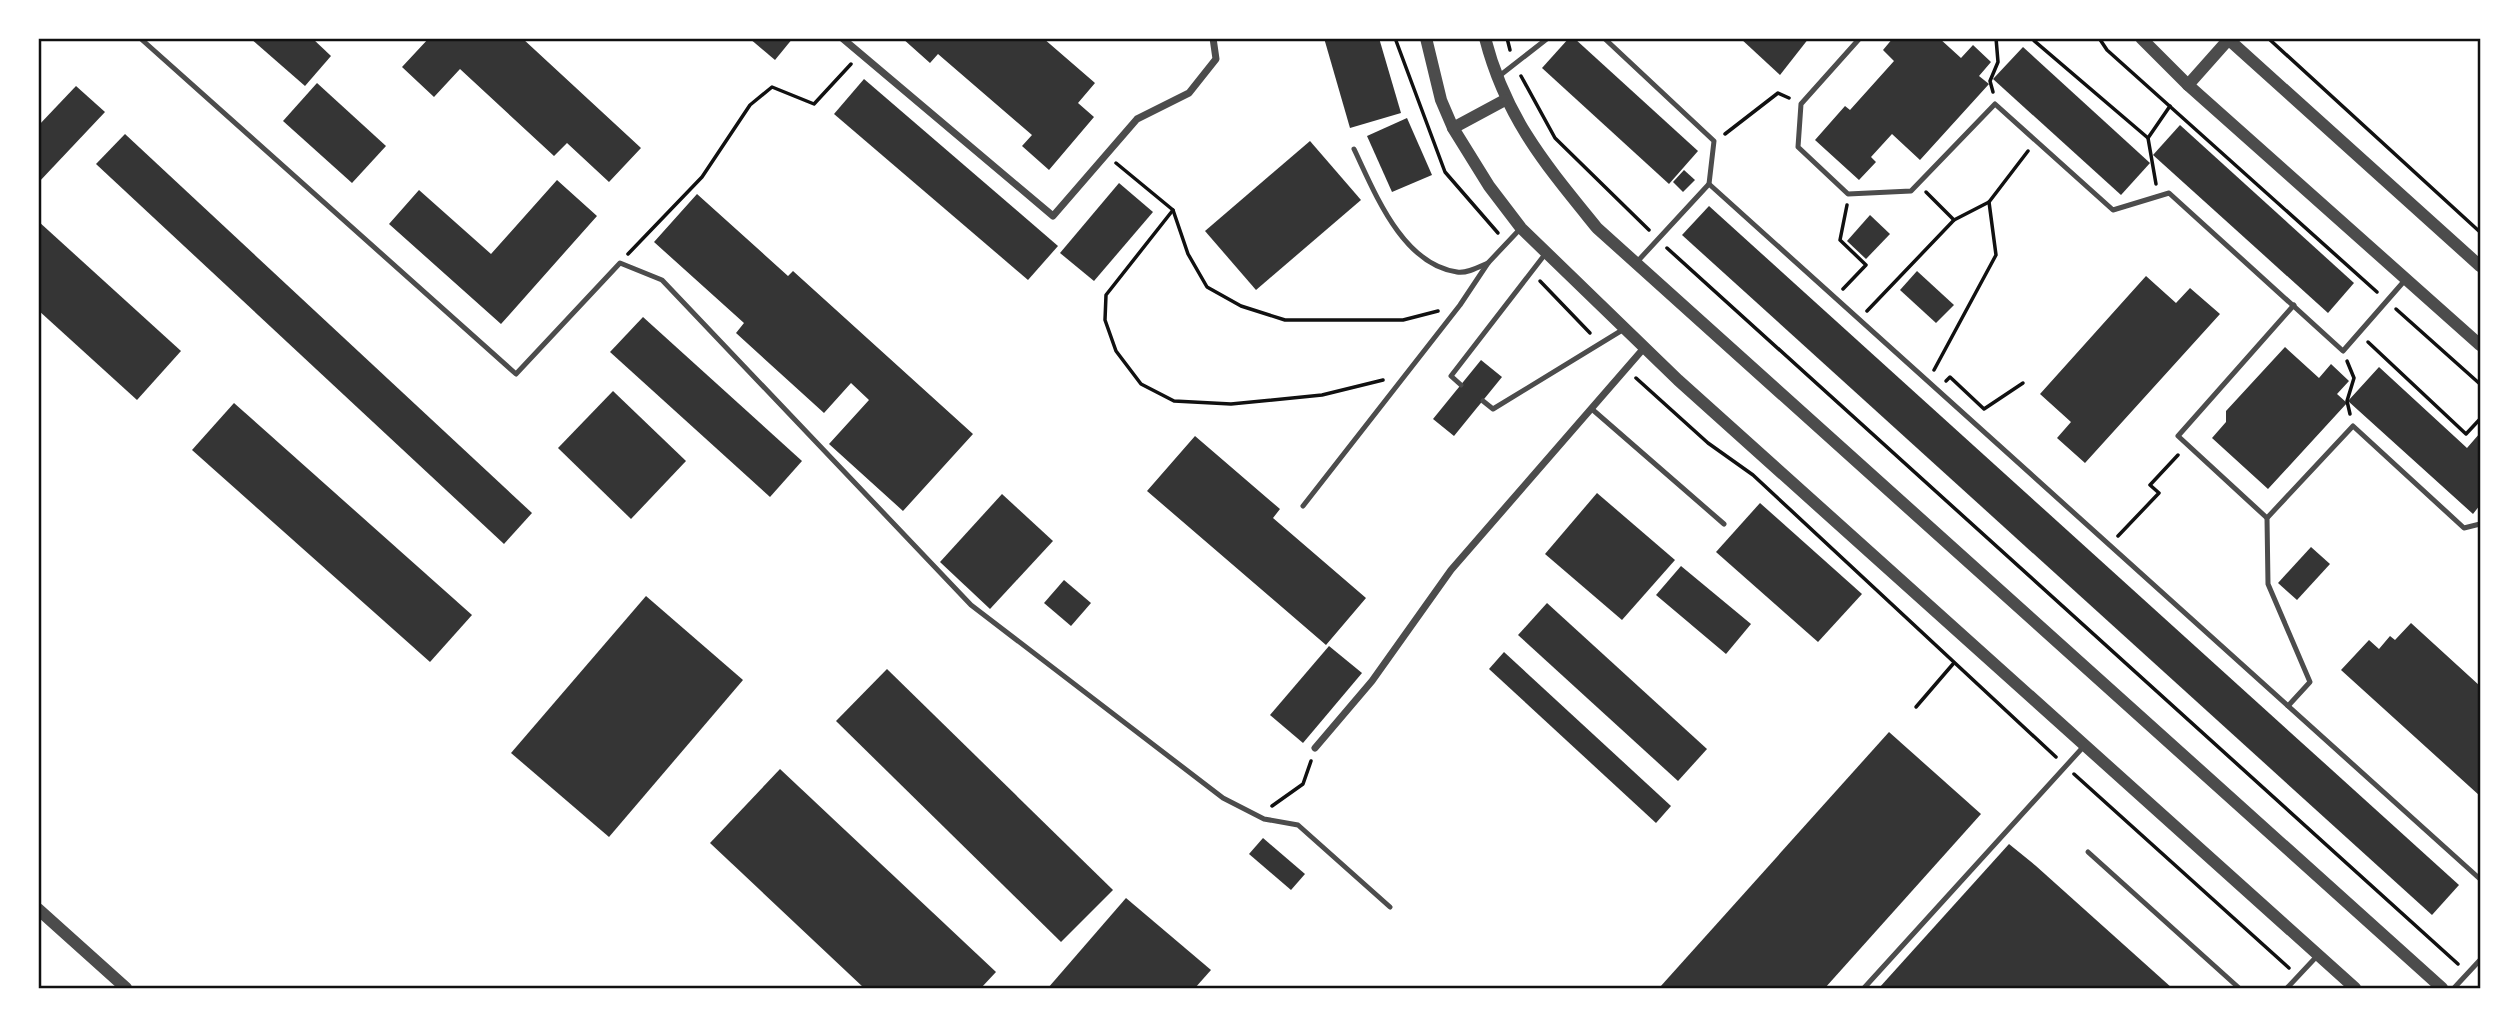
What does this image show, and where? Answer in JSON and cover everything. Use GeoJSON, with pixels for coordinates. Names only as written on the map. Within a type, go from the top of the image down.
{"type":"FeatureCollection","features":[{"type":"Feature","properties":{"kind":"street"},"geometry":{"type":"LineString","coordinates":[[842,38],[1053,216],[1137,118],[1189,93],[1216,59],[1213,38]]}},
{"type":"Feature","properties":{"kind":"street"},"geometry":{"type":"LineString","coordinates":[[1426,38],[1441,100],[1452,128],[1489,186],[1521,228],[1644,348],[2355,989]]}},
{"type":"Feature","properties":{"kind":"street"},"geometry":{"type":"LineString","coordinates":[[1485,38],[1495,79],[1505,100],[1551,170],[1597,228],[2442,989]]}},
{"type":"Feature","properties":{"kind":"street"},"geometry":{"type":"LineString","coordinates":[[2141,38],[2188,85],[2480,345]]}},
{"type":"Feature","properties":{"kind":"street"},"geometry":{"type":"LineString","coordinates":[[2188,85],[2227,39],[2480,265]]}},
{"type":"Feature","properties":{"kind":"street"},"geometry":{"type":"LineString","coordinates":[[1452,128],[1505,100]]}},
{"type":"Feature","properties":{"kind":"street"},"geometry":{"type":"LineString","coordinates":[[1315,748],[1372,681],[1451,570],[1593,410],[1644,348]]}},
{"type":"Feature","properties":{"kind":"street"},"geometry":{"type":"LineString","coordinates":[[38,909],[126,989]]}},
{"type":"Feature","properties":{"kind":"lane"},"geometry":{"type":"LineString","coordinates":[[140,38],[516,374],[620,263],[662,280],[971,605],[1223,797],[1264,819],[1298,825],[1390,907]]}},
{"type":"Feature","properties":{"kind":"lane"},"geometry":{"type":"LineString","coordinates":[[851,46],[858,38]]}},
{"type":"Feature","properties":{"kind":"lane"},"geometry":{"type":"LineString","coordinates":[[1495,79],[1548,38]]}},
{"type":"Feature","properties":{"kind":"lane"},"geometry":{"type":"LineString","coordinates":[[1604,38],[1714,141],[1709,184],[1636,263]]}},
{"type":"Feature","properties":{"kind":"lane"},"geometry":{"type":"LineString","coordinates":[[1860,38],[1801,104],[1798,148],[1849,194],[1911,191],[1995,104],[2113,210],[2169,193],[2343,351],[2406,279]]}},
{"type":"Feature","properties":{"kind":"lane"},"geometry":{"type":"LineString","coordinates":[[1354,149],[1388,221],[1433,265],[1460,273],[1488,263]]}},
{"type":"Feature","properties":{"kind":"lane"},"geometry":{"type":"LineString","coordinates":[[1709,184],[2480,879]]}},
{"type":"Feature","properties":{"kind":"lane"},"geometry":{"type":"LineString","coordinates":[[1303,506],[1460,305],[1488,263],[1521,228]]}},
{"type":"Feature","properties":{"kind":"lane"},"geometry":{"type":"LineString","coordinates":[[1461,384],[1451,376],[1546,253]]}},
{"type":"Feature","properties":{"kind":"lane"},"geometry":{"type":"LineString","coordinates":[[2267,519],[2178,436],[2294,305]]}},
{"type":"Feature","properties":{"kind":"lane"},"geometry":{"type":"LineString","coordinates":[[1483,401],[1493,410],[1624,329]]}},
{"type":"Feature","properties":{"kind":"lane"},"geometry":{"type":"LineString","coordinates":[[1593,410],[1724,524]]}},
{"type":"Feature","properties":{"kind":"lane"},"geometry":{"type":"LineString","coordinates":[[2288,706],[2309,682],[2268,584],[2267,519],[2353,426],[2463,528],[2480,524]]}},
{"type":"Feature","properties":{"kind":"lane"},"geometry":{"type":"LineString","coordinates":[[1864,989],[2085,745]]}},
{"type":"Feature","properties":{"kind":"lane"},"geometry":{"type":"LineString","coordinates":[[2088,852],[2239,989]]}},
{"type":"Feature","properties":{"kind":"lane"},"geometry":{"type":"LineString","coordinates":[[2287,989],[2318,955]]}},
{"type":"Feature","properties":{"kind":"lane"},"geometry":{"type":"LineString","coordinates":[[2454,989],[2480,960]]}},
{"type":"Feature","properties":{"kind":"path"},"geometry":{"type":"LineString","coordinates":[[1507,38],[1514,65],[1555,138],[1658,240],[2468,973]]}},
{"type":"Feature","properties":{"kind":"path"},"geometry":{"type":"LineString","coordinates":[[1992,87],[1990,81],[1998,62],[1996,38]]}},
{"type":"Feature","properties":{"kind":"path"},"geometry":{"type":"LineString","coordinates":[[2031,38],[2148,138],[2154,167]]}},
{"type":"Feature","properties":{"kind":"path"},"geometry":{"type":"LineString","coordinates":[[2099,38],[2107,51],[2480,384]]}},
{"type":"Feature","properties":{"kind":"path"},"geometry":{"type":"LineString","coordinates":[[2268,38],[2480,232]]}},
{"type":"Feature","properties":{"kind":"path"},"geometry":{"type":"LineString","coordinates":[[620,263],[702,177],[750,105],[772,87],[814,104],[860,54]]}},
{"type":"Feature","properties":{"kind":"path"},"geometry":{"type":"LineString","coordinates":[[1714,141],[1747,120],[1778,93]]}},
{"type":"Feature","properties":{"kind":"path"},"geometry":{"type":"LineString","coordinates":[[2148,138],[2170,106]]}},
{"type":"Feature","properties":{"kind":"path"},"geometry":{"type":"LineString","coordinates":[[1859,320],[1954,220],[1989,202],[2036,141]]}},
{"type":"Feature","properties":{"kind":"path"},"geometry":{"type":"LineString","coordinates":[[1106,155],[1173,210],[1188,254],[1207,287],[1241,306],[1285,320],[1403,320],[1460,305]]}},
{"type":"Feature","properties":{"kind":"path"},"geometry":{"type":"LineString","coordinates":[[1918,184],[1954,220]]}},
{"type":"Feature","properties":{"kind":"path"},"geometry":{"type":"LineString","coordinates":[[1846,286],[1866,265],[1840,240],[1849,194]]}},
{"type":"Feature","properties":{"kind":"path"},"geometry":{"type":"LineString","coordinates":[[1928,382],[1996,255],[1989,202]]}},
{"type":"Feature","properties":{"kind":"path"},"geometry":{"type":"LineString","coordinates":[[1173,210],[1106,295],[1105,320],[1116,351],[1141,384],[1174,401],[1231,404],[1322,395],[1380,382],[1390,376]]}},
{"type":"Feature","properties":{"kind":"path"},"geometry":{"type":"LineString","coordinates":[[2359,333],[2466,434],[2480,419]]}},
{"type":"Feature","properties":{"kind":"path"},"geometry":{"type":"LineString","coordinates":[[2343,351],[2354,379],[2347,401],[2353,426]]}},
{"type":"Feature","properties":{"kind":"path"},"geometry":{"type":"LineString","coordinates":[[1956,383],[1984,409],[2023,383]]}},
{"type":"Feature","properties":{"kind":"path"},"geometry":{"type":"LineString","coordinates":[[2120,534],[2158,493],[2150,485],[2188,445]]}},
{"type":"Feature","properties":{"kind":"path"},"geometry":{"type":"LineString","coordinates":[[1916,707],[1953,664]]}},
{"type":"Feature","properties":{"kind":"path"},"geometry":{"type":"LineString","coordinates":[[1266,810],[1303,784],[1315,748]]}},
{"type":"Feature","properties":{"kind":"building"},"geometry":{"type":"Polygon","coordinates":[[[250,38],[312,38],[331,56],[305,86],[250,38]]]}},
{"type":"Feature","properties":{"kind":"building"},"geometry":{"type":"Polygon","coordinates":[[[429,38],[522,38],[641,148],[609,182],[567,143],[554,156],[460,69],[434,97],[402,67],[429,38]]]}},
{"type":"Feature","properties":{"kind":"building"},"geometry":{"type":"Polygon","coordinates":[[[749,38],[793,38],[775,60],[749,38]]]}},
{"type":"Feature","properties":{"kind":"building"},"geometry":{"type":"Polygon","coordinates":[[[902,38],[1043,38],[1095,83],[1078,103],[1094,117],[1049,170],[1022,146],[1032,135],[938,54],[930,63],[902,38]]]}},
{"type":"Feature","properties":{"kind":"building"},"geometry":{"type":"Polygon","coordinates":[[[1324,38],[1379,38],[1401,113],[1350,128],[1324,38]]]}},
{"type":"Feature","properties":{"kind":"building"},"geometry":{"type":"Polygon","coordinates":[[[1569,38],[1574,38],[1698,151],[1669,184],[1542,68],[1569,38]]]}},
{"type":"Feature","properties":{"kind":"building"},"geometry":{"type":"Polygon","coordinates":[[[1740,38],[1809,38],[1780,75],[1740,38]]]}},
{"type":"Feature","properties":{"kind":"building"},"geometry":{"type":"Polygon","coordinates":[[[1893,38],[1939,38],[1961,58],[1973,45],[1991,62],[1979,76],[1989,84],[1920,160],[1892,134],[1871,157],[1876,162],[1859,180],[1815,140],[1845,106],[1850,110],[1894,61],[1883,50],[1893,38]]]}},
{"type":"Feature","properties":{"kind":"building"},"geometry":{"type":"Polygon","coordinates":[[[2023,47],[2150,163],[2121,195],[1993,79],[2023,47]]]}},
{"type":"Feature","properties":{"kind":"building"},"geometry":{"type":"Polygon","coordinates":[[[864,79],[1058,246],[1028,280],[834,114],[864,79]]]}},
{"type":"Feature","properties":{"kind":"building"},"geometry":{"type":"Polygon","coordinates":[[[317,83],[386,146],[352,183],[283,121],[317,83]]]}},
{"type":"Feature","properties":{"kind":"building"},"geometry":{"type":"Polygon","coordinates":[[[76,86],[105,112],[38,183],[38,126],[76,86]]]}},
{"type":"Feature","properties":{"kind":"building"},"geometry":{"type":"Polygon","coordinates":[[[1407,118],[1432,175],[1392,192],[1367,136],[1407,118]]]}},
{"type":"Feature","properties":{"kind":"building"},"geometry":{"type":"Polygon","coordinates":[[[2180,125],[2354,283],[2328,313],[2153,155],[2180,125]]]}},
{"type":"Feature","properties":{"kind":"building"},"geometry":{"type":"Polygon","coordinates":[[[125,134],[532,513],[504,544],[96,164],[125,134]]]}},
{"type":"Feature","properties":{"kind":"building"},"geometry":{"type":"Polygon","coordinates":[[[1310,141],[1361,200],[1256,290],[1205,231],[1310,141]]]}},
{"type":"Feature","properties":{"kind":"building"},"geometry":{"type":"Polygon","coordinates":[[[1684,170],[1695,180],[1683,192],[1673,182],[1684,170]]]}},
{"type":"Feature","properties":{"kind":"building"},"geometry":{"type":"Polygon","coordinates":[[[557,180],[597,216],[501,324],[389,224],[419,190],[491,254],[557,180]]]}},
{"type":"Feature","properties":{"kind":"building"},"geometry":{"type":"Polygon","coordinates":[[[1119,183],[1153,212],[1094,281],[1060,253],[1119,183]]]}},
{"type":"Feature","properties":{"kind":"building"},"geometry":{"type":"Polygon","coordinates":[[[697,194],[788,276],[793,271],[973,434],[903,511],[829,444],[869,400],[851,383],[824,413],[736,333],[744,323],[654,242],[697,194]]]}},
{"type":"Feature","properties":{"kind":"building"},"geometry":{"type":"Polygon","coordinates":[[[1709,206],[2459,885],[2432,915],[1682,235],[1709,206]]]}},
{"type":"Feature","properties":{"kind":"building"},"geometry":{"type":"Polygon","coordinates":[[[1870,215],[1890,234],[1866,259],[1847,241],[1870,215]]]}},
{"type":"Feature","properties":{"kind":"building"},"geometry":{"type":"Polygon","coordinates":[[[38,221],[181,351],[137,400],[38,310],[38,221]]]}},
{"type":"Feature","properties":{"kind":"building"},"geometry":{"type":"Polygon","coordinates":[[[1917,271],[1954,305],[1936,323],[1900,290],[1917,271]]]}},
{"type":"Feature","properties":{"kind":"building"},"geometry":{"type":"Polygon","coordinates":[[[2146,276],[2176,303],[2190,288],[2220,314],[2085,463],[2057,438],[2071,422],[2040,394],[2146,276]]]}},
{"type":"Feature","properties":{"kind":"building"},"geometry":{"type":"Polygon","coordinates":[[[643,317],[802,461],[770,497],[610,352],[643,317]]]}},
{"type":"Feature","properties":{"kind":"building"},"geometry":{"type":"Polygon","coordinates":[[[2285,347],[2319,378],[2331,364],[2349,381],[2337,394],[2347,403],[2268,489],[2212,438],[2226,422],[2226,411],[2285,347]]]}},
{"type":"Feature","properties":{"kind":"building"},"geometry":{"type":"Polygon","coordinates":[[[1481,360],[1502,377],[1454,436],[1433,419],[1481,360]]]}},
{"type":"Feature","properties":{"kind":"building"},"geometry":{"type":"Polygon","coordinates":[[[2379,367],[2467,448],[2480,433],[2480,505],[2473,514],[2348,401],[2379,367]]]}},
{"type":"Feature","properties":{"kind":"building"},"geometry":{"type":"Polygon","coordinates":[[[613,391],[686,461],[631,519],[558,448],[613,391]]]}},
{"type":"Feature","properties":{"kind":"building"},"geometry":{"type":"Polygon","coordinates":[[[234,403],[472,615],[430,662],[192,450],[234,403]]]}},
{"type":"Feature","properties":{"kind":"building"},"geometry":{"type":"Polygon","coordinates":[[[1195,436],[1280,509],[1273,518],[1366,598],[1326,645],[1147,491],[1195,436]]]}},
{"type":"Feature","properties":{"kind":"building"},"geometry":{"type":"Polygon","coordinates":[[[1597,493],[1675,560],[1622,620],[1545,554],[1597,493]]]}},
{"type":"Feature","properties":{"kind":"building"},"geometry":{"type":"Polygon","coordinates":[[[1002,494],[1053,541],[990,609],[940,562],[1002,494]]]}},
{"type":"Feature","properties":{"kind":"building"},"geometry":{"type":"Polygon","coordinates":[[[1760,503],[1862,594],[1818,642],[1716,552],[1760,503]]]}},
{"type":"Feature","properties":{"kind":"building"},"geometry":{"type":"Polygon","coordinates":[[[2311,547],[2330,564],[2297,600],[2278,583],[2311,547]]]}},
{"type":"Feature","properties":{"kind":"building"},"geometry":{"type":"Polygon","coordinates":[[[1681,566],[1751,624],[1726,654],[1656,595],[1681,566]]]}},
{"type":"Feature","properties":{"kind":"building"},"geometry":{"type":"Polygon","coordinates":[[[1064,580],[1091,603],[1071,626],[1044,603],[1064,580]]]}},
{"type":"Feature","properties":{"kind":"building"},"geometry":{"type":"Polygon","coordinates":[[[646,596],[743,680],[609,837],[511,753],[646,596]]]}},
{"type":"Feature","properties":{"kind":"building"},"geometry":{"type":"Polygon","coordinates":[[[1547,603],[1707,749],[1678,781],[1518,635],[1547,603]]]}},
{"type":"Feature","properties":{"kind":"building"},"geometry":{"type":"Polygon","coordinates":[[[2411,623],[2480,686],[2480,796],[2341,670],[2369,640],[2379,649],[2390,636],[2395,640],[2411,623]]]}},
{"type":"Feature","properties":{"kind":"building"},"geometry":{"type":"Polygon","coordinates":[[[1329,646],[1362,673],[1303,743],[1270,715],[1329,646]]]}},
{"type":"Feature","properties":{"kind":"building"},"geometry":{"type":"Polygon","coordinates":[[[1504,652],[1671,806],[1656,823],[1489,669],[1504,652]]]}},
{"type":"Feature","properties":{"kind":"building"},"geometry":{"type":"Polygon","coordinates":[[[887,669],[1113,890],[1061,942],[836,721],[887,669]]]}},
{"type":"Feature","properties":{"kind":"building"},"geometry":{"type":"Polygon","coordinates":[[[1889,732],[1981,814],[1825,988],[1660,987],[1889,732]]]}},
{"type":"Feature","properties":{"kind":"building"},"geometry":{"type":"Polygon","coordinates":[[[780,769],[996,972],[981,988],[864,988],[710,843],[780,769]]]}},
{"type":"Feature","properties":{"kind":"building"},"geometry":{"type":"Polygon","coordinates":[[[1263,838],[1305,874],[1291,890],[1249,854],[1263,838]]]}},
{"type":"Feature","properties":{"kind":"building"},"geometry":{"type":"Polygon","coordinates":[[[2009,844],[2036,866],[2172,988],[1879,988],[2009,844]]]}},
{"type":"Feature","properties":{"kind":"building"},"geometry":{"type":"Polygon","coordinates":[[[1126,898],[1211,970],[1195,988],[1048,988],[1126,898]]]}}]}
